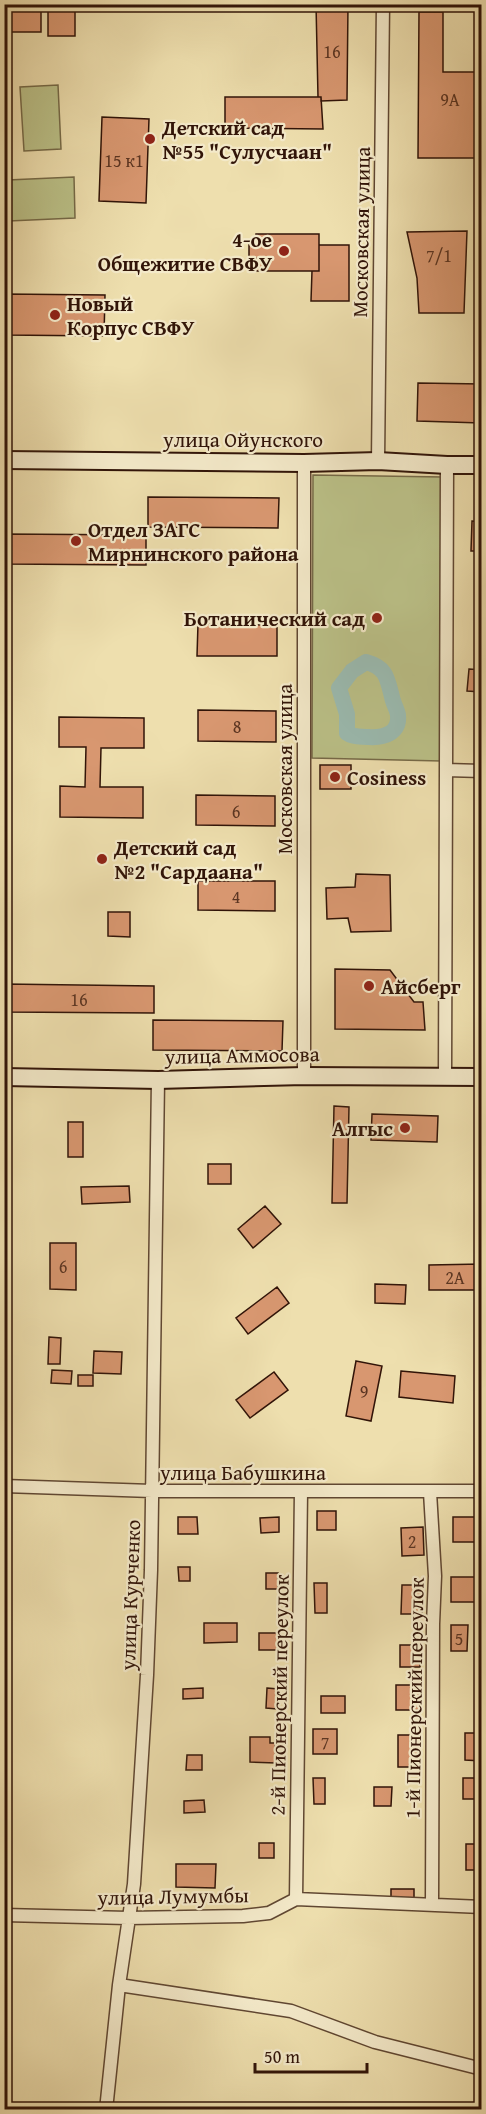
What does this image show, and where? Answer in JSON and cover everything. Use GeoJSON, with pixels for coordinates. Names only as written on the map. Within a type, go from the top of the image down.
{"type":"FeatureCollection","features":[{"type":"Feature","properties":{"kind":"main road","name":"улица Ойунского"},"geometry":{"type":"LineString","coordinates":[[4,460],[304,463],[378,461],[482,465]]}},
{"type":"Feature","properties":{"kind":"main road","name":"улица Аммосова"},"geometry":{"type":"LineString","coordinates":[[4,1077],[158,1080],[304,1076],[482,1077]]}},
{"type":"Feature","properties":{"kind":"street","name":"Московская улица"},"geometry":{"type":"LineString","coordinates":[[378,461],[383,4]]}},
{"type":"Feature","properties":{"kind":"street","name":"Московская улица"},"geometry":{"type":"LineString","coordinates":[[304,463],[304,1076]]}},
{"type":"Feature","properties":{"kind":"street"},"geometry":{"type":"LineString","coordinates":[[445,1076],[447,465]]}},
{"type":"Feature","properties":{"kind":"street"},"geometry":{"type":"LineString","coordinates":[[446,770],[482,771]]}},
{"type":"Feature","properties":{"kind":"street","name":"улица Курченко"},"geometry":{"type":"LineString","coordinates":[[106,2109],[119,1985],[134,1884],[147,1675],[151,1570],[158,1080]]}},
{"type":"Feature","properties":{"kind":"street","name":"улица Бабушкина"},"geometry":{"type":"LineString","coordinates":[[4,1486],[152,1491],[482,1491]]}},
{"type":"Feature","properties":{"kind":"street","name":"2-й Пионерский переулок"},"geometry":{"type":"LineString","coordinates":[[296,1899],[302,1491]]}},
{"type":"Feature","properties":{"kind":"street","name":"1-й Пионерский переулок"},"geometry":{"type":"LineString","coordinates":[[430,1492],[435,1576],[432,1905]]}},
{"type":"Feature","properties":{"kind":"street","name":"улица Лумумбы"},"geometry":{"type":"LineString","coordinates":[[4,1915],[128,1918],[243,1916],[268,1913],[296,1899],[482,1907]]}},
{"type":"Feature","properties":{"kind":"street"},"geometry":{"type":"LineString","coordinates":[[119,1985],[291,2011],[375,2042],[482,2069]]}},
{"type":"Feature","properties":{"kind":"green space"},"geometry":{"type":"Polygon","coordinates":[[[58,85],[61,149],[24,151],[20,87],[58,85]]]}},
{"type":"Feature","properties":{"kind":"green space"},"geometry":{"type":"Polygon","coordinates":[[[74,177],[75,218],[9,221],[8,180],[74,177]]]}},
{"type":"Feature","properties":{"kind":"green space","name":"Ботанический сад"},"geometry":{"type":"Polygon","coordinates":[[[313,475],[443,477],[441,761],[312,758],[313,475]]]}},
{"type":"Feature","properties":{"kind":"building"},"geometry":{"type":"Polygon","coordinates":[[[4,4],[41,4],[41,32],[4,32],[4,4]]]}},
{"type":"Feature","properties":{"kind":"building"},"geometry":{"type":"Polygon","coordinates":[[[316,4],[348,4],[347,100],[321,101],[321,97],[318,97],[316,4]]]}},
{"type":"Feature","properties":{"kind":"building"},"geometry":{"type":"Polygon","coordinates":[[[75,8],[75,36],[48,36],[48,9],[75,8]]]}},
{"type":"Feature","properties":{"kind":"building"},"geometry":{"type":"Polygon","coordinates":[[[419,12],[443,12],[443,72],[482,72],[482,158],[418,158],[419,12]]]}},
{"type":"Feature","properties":{"kind":"building"},"geometry":{"type":"Polygon","coordinates":[[[225,97],[321,97],[323,129],[225,128],[225,97]]]}},
{"type":"Feature","properties":{"kind":"building"},"geometry":{"type":"Polygon","coordinates":[[[102,117],[149,119],[146,203],[99,201],[102,117]]]}},
{"type":"Feature","properties":{"kind":"building"},"geometry":{"type":"Polygon","coordinates":[[[467,231],[464,313],[419,313],[417,278],[407,232],[467,231]]]}},
{"type":"Feature","properties":{"kind":"building","name":"4-ое Общежитие СВФУ"},"geometry":{"type":"Polygon","coordinates":[[[256,234],[319,234],[319,271],[255,271],[256,258],[249,258],[249,242],[256,242],[256,234]]]}},
{"type":"Feature","properties":{"kind":"building"},"geometry":{"type":"Polygon","coordinates":[[[319,245],[349,245],[349,301],[311,301],[312,271],[319,271],[319,245]]]}},
{"type":"Feature","properties":{"kind":"building","name":"Новый Корпус СВФУ"},"geometry":{"type":"Polygon","coordinates":[[[4,294],[105,295],[104,336],[4,335],[4,294]]]}},
{"type":"Feature","properties":{"kind":"building"},"geometry":{"type":"Polygon","coordinates":[[[418,383],[482,384],[481,423],[417,421],[418,383]]]}},
{"type":"Feature","properties":{"kind":"building"},"geometry":{"type":"Polygon","coordinates":[[[148,497],[279,498],[278,528],[148,527],[148,497]]]}},
{"type":"Feature","properties":{"kind":"building"},"geometry":{"type":"Polygon","coordinates":[[[472,521],[482,522],[482,551],[471,551],[472,521]]]}},
{"type":"Feature","properties":{"kind":"building"},"geometry":{"type":"Polygon","coordinates":[[[4,534],[146,535],[146,565],[4,564],[4,534]]]}},
{"type":"Feature","properties":{"kind":"building"},"geometry":{"type":"Polygon","coordinates":[[[198,624],[277,625],[277,656],[197,656],[198,624]]]}},
{"type":"Feature","properties":{"kind":"building"},"geometry":{"type":"Polygon","coordinates":[[[469,669],[482,670],[482,692],[467,691],[469,669]]]}},
{"type":"Feature","properties":{"kind":"building"},"geometry":{"type":"Polygon","coordinates":[[[198,710],[276,711],[276,742],[198,741],[198,710]]]}},
{"type":"Feature","properties":{"kind":"building"},"geometry":{"type":"Polygon","coordinates":[[[59,717],[144,718],[144,748],[101,748],[100,787],[143,787],[143,818],[60,817],[60,786],[85,787],[86,747],[59,747],[59,717]]]}},
{"type":"Feature","properties":{"kind":"building","name":"Cosiness"},"geometry":{"type":"Polygon","coordinates":[[[320,765],[351,765],[351,789],[320,789],[320,765]]]}},
{"type":"Feature","properties":{"kind":"building"},"geometry":{"type":"Polygon","coordinates":[[[196,795],[275,796],[275,826],[196,825],[196,795]]]}},
{"type":"Feature","properties":{"kind":"building"},"geometry":{"type":"Polygon","coordinates":[[[356,874],[390,875],[391,931],[351,932],[348,918],[327,919],[326,888],[355,887],[356,874]]]}},
{"type":"Feature","properties":{"kind":"building"},"geometry":{"type":"Polygon","coordinates":[[[198,881],[275,881],[275,911],[198,910],[198,881]]]}},
{"type":"Feature","properties":{"kind":"building"},"geometry":{"type":"Polygon","coordinates":[[[108,912],[130,912],[130,937],[108,936],[108,912]]]}},
{"type":"Feature","properties":{"kind":"building","name":"Айсберг"},"geometry":{"type":"Polygon","coordinates":[[[335,969],[390,970],[414,1002],[423,1002],[425,1030],[335,1029],[335,969]]]}},
{"type":"Feature","properties":{"kind":"building"},"geometry":{"type":"Polygon","coordinates":[[[4,984],[154,986],[154,1013],[4,1012],[4,984]]]}},
{"type":"Feature","properties":{"kind":"building"},"geometry":{"type":"Polygon","coordinates":[[[153,1020],[283,1021],[282,1051],[153,1050],[153,1020]]]}},
{"type":"Feature","properties":{"kind":"building"},"geometry":{"type":"Polygon","coordinates":[[[334,1106],[349,1107],[347,1203],[332,1203],[334,1106]]]}},
{"type":"Feature","properties":{"kind":"building","name":"Алгыс"},"geometry":{"type":"Polygon","coordinates":[[[372,1114],[438,1116],[437,1142],[371,1140],[372,1114]]]}},
{"type":"Feature","properties":{"kind":"building"},"geometry":{"type":"Polygon","coordinates":[[[68,1122],[83,1122],[83,1157],[68,1157],[68,1122]]]}},
{"type":"Feature","properties":{"kind":"building"},"geometry":{"type":"Polygon","coordinates":[[[208,1164],[231,1164],[231,1184],[208,1184],[208,1164]]]}},
{"type":"Feature","properties":{"kind":"building"},"geometry":{"type":"Polygon","coordinates":[[[129,1186],[130,1202],[82,1204],[81,1187],[129,1186]]]}},
{"type":"Feature","properties":{"kind":"building"},"geometry":{"type":"Polygon","coordinates":[[[265,1206],[281,1224],[253,1248],[238,1229],[265,1206]]]}},
{"type":"Feature","properties":{"kind":"building"},"geometry":{"type":"Polygon","coordinates":[[[50,1243],[76,1243],[76,1290],[50,1289],[50,1243]]]}},
{"type":"Feature","properties":{"kind":"building"},"geometry":{"type":"Polygon","coordinates":[[[482,1264],[482,1290],[429,1290],[429,1265],[482,1264]]]}},
{"type":"Feature","properties":{"kind":"building"},"geometry":{"type":"Polygon","coordinates":[[[375,1284],[406,1285],[405,1304],[375,1303],[375,1284]]]}},
{"type":"Feature","properties":{"kind":"building"},"geometry":{"type":"Polygon","coordinates":[[[277,1287],[289,1303],[248,1334],[236,1318],[277,1287]]]}},
{"type":"Feature","properties":{"kind":"building"},"geometry":{"type":"Polygon","coordinates":[[[49,1337],[61,1338],[60,1364],[48,1364],[49,1337]]]}},
{"type":"Feature","properties":{"kind":"building"},"geometry":{"type":"Polygon","coordinates":[[[94,1351],[122,1352],[121,1374],[93,1373],[94,1351]]]}},
{"type":"Feature","properties":{"kind":"building"},"geometry":{"type":"Polygon","coordinates":[[[356,1361],[382,1366],[371,1421],[346,1416],[356,1361]]]}},
{"type":"Feature","properties":{"kind":"building"},"geometry":{"type":"Polygon","coordinates":[[[52,1370],[72,1371],[71,1384],[51,1383],[52,1370]]]}},
{"type":"Feature","properties":{"kind":"building"},"geometry":{"type":"Polygon","coordinates":[[[401,1371],[455,1376],[453,1403],[399,1397],[401,1371]]]}},
{"type":"Feature","properties":{"kind":"building"},"geometry":{"type":"Polygon","coordinates":[[[274,1372],[288,1390],[250,1418],[236,1400],[274,1372]]]}},
{"type":"Feature","properties":{"kind":"building"},"geometry":{"type":"Polygon","coordinates":[[[78,1375],[93,1375],[93,1386],[78,1386],[78,1375]]]}},
{"type":"Feature","properties":{"kind":"building"},"geometry":{"type":"Polygon","coordinates":[[[317,1511],[336,1511],[336,1530],[317,1530],[317,1511]]]}},
{"type":"Feature","properties":{"kind":"building"},"geometry":{"type":"Polygon","coordinates":[[[178,1517],[197,1517],[198,1534],[178,1534],[178,1517]]]}},
{"type":"Feature","properties":{"kind":"building"},"geometry":{"type":"Polygon","coordinates":[[[279,1517],[279,1532],[261,1533],[260,1518],[279,1517]]]}},
{"type":"Feature","properties":{"kind":"building"},"geometry":{"type":"Polygon","coordinates":[[[453,1517],[477,1517],[477,1542],[453,1542],[453,1517]]]}},
{"type":"Feature","properties":{"kind":"building"},"geometry":{"type":"Polygon","coordinates":[[[423,1527],[424,1555],[402,1556],[401,1528],[423,1527]]]}},
{"type":"Feature","properties":{"kind":"building"},"geometry":{"type":"Polygon","coordinates":[[[178,1567],[190,1567],[190,1581],[179,1581],[178,1567]]]}},
{"type":"Feature","properties":{"kind":"building"},"geometry":{"type":"Polygon","coordinates":[[[266,1573],[278,1573],[278,1589],[266,1589],[266,1573]]]}},
{"type":"Feature","properties":{"kind":"building"},"geometry":{"type":"Polygon","coordinates":[[[451,1577],[482,1577],[482,1602],[451,1602],[451,1577]]]}},
{"type":"Feature","properties":{"kind":"building"},"geometry":{"type":"Polygon","coordinates":[[[314,1583],[327,1583],[327,1613],[315,1613],[314,1583]]]}},
{"type":"Feature","properties":{"kind":"building"},"geometry":{"type":"Polygon","coordinates":[[[402,1585],[422,1585],[422,1614],[401,1614],[402,1585]]]}},
{"type":"Feature","properties":{"kind":"building"},"geometry":{"type":"Polygon","coordinates":[[[204,1623],[237,1623],[237,1642],[204,1643],[204,1623]]]}},
{"type":"Feature","properties":{"kind":"building"},"geometry":{"type":"Polygon","coordinates":[[[451,1625],[468,1625],[467,1651],[451,1651],[451,1625]]]}},
{"type":"Feature","properties":{"kind":"building"},"geometry":{"type":"Polygon","coordinates":[[[259,1633],[279,1633],[279,1650],[259,1650],[259,1633]]]}},
{"type":"Feature","properties":{"kind":"building"},"geometry":{"type":"Polygon","coordinates":[[[400,1645],[420,1645],[420,1667],[400,1667],[400,1645]]]}},
{"type":"Feature","properties":{"kind":"building"},"geometry":{"type":"Polygon","coordinates":[[[396,1685],[419,1685],[419,1710],[396,1710],[396,1685]]]}},
{"type":"Feature","properties":{"kind":"building"},"geometry":{"type":"Polygon","coordinates":[[[203,1688],[203,1698],[183,1699],[183,1689],[203,1688]]]}},
{"type":"Feature","properties":{"kind":"building"},"geometry":{"type":"Polygon","coordinates":[[[267,1688],[278,1689],[277,1709],[266,1708],[267,1688]]]}},
{"type":"Feature","properties":{"kind":"building"},"geometry":{"type":"Polygon","coordinates":[[[321,1696],[345,1696],[345,1713],[321,1713],[321,1696]]]}},
{"type":"Feature","properties":{"kind":"building"},"geometry":{"type":"Polygon","coordinates":[[[313,1729],[337,1729],[337,1754],[313,1754],[313,1729]]]}},
{"type":"Feature","properties":{"kind":"building"},"geometry":{"type":"Polygon","coordinates":[[[465,1733],[482,1733],[482,1761],[465,1760],[465,1733]]]}},
{"type":"Feature","properties":{"kind":"building"},"geometry":{"type":"Polygon","coordinates":[[[398,1735],[419,1735],[419,1767],[398,1767],[398,1735]]]}},
{"type":"Feature","properties":{"kind":"building"},"geometry":{"type":"Polygon","coordinates":[[[250,1737],[270,1737],[270,1743],[275,1743],[276,1763],[250,1762],[250,1737]]]}},
{"type":"Feature","properties":{"kind":"building"},"geometry":{"type":"Polygon","coordinates":[[[187,1755],[202,1755],[202,1770],[186,1770],[187,1755]]]}},
{"type":"Feature","properties":{"kind":"building"},"geometry":{"type":"Polygon","coordinates":[[[313,1778],[325,1778],[325,1804],[314,1804],[313,1778]]]}},
{"type":"Feature","properties":{"kind":"building"},"geometry":{"type":"Polygon","coordinates":[[[463,1778],[482,1778],[482,1799],[463,1799],[463,1778]]]}},
{"type":"Feature","properties":{"kind":"building"},"geometry":{"type":"Polygon","coordinates":[[[374,1787],[392,1787],[391,1806],[374,1806],[374,1787]]]}},
{"type":"Feature","properties":{"kind":"building"},"geometry":{"type":"Polygon","coordinates":[[[204,1800],[205,1812],[184,1813],[184,1801],[204,1800]]]}},
{"type":"Feature","properties":{"kind":"building"},"geometry":{"type":"Polygon","coordinates":[[[259,1843],[274,1843],[274,1858],[259,1858],[259,1843]]]}},
{"type":"Feature","properties":{"kind":"building"},"geometry":{"type":"Polygon","coordinates":[[[466,1844],[482,1844],[482,1870],[466,1870],[466,1844]]]}},
{"type":"Feature","properties":{"kind":"building"},"geometry":{"type":"Polygon","coordinates":[[[176,1864],[216,1864],[215,1888],[176,1887],[176,1864]]]}},
{"type":"Feature","properties":{"kind":"building"},"geometry":{"type":"Polygon","coordinates":[[[391,1889],[414,1889],[414,1901],[391,1901],[391,1889]]]}},
{"type":"Feature","properties":{"kind":"waterway"},"geometry":{"type":"LineString","coordinates":[[366,662],[378,667],[385,675],[398,715],[394,730],[380,737],[352,736],[347,733],[347,714],[339,688],[352,671],[366,662]]}},
{"type":"Feature","properties":{"kind":"place","name":"Детский сад №55 \"Сулусчаан\""},"geometry":{"type":"Point","coordinates":[150,139]}},
{"type":"Feature","properties":{"kind":"place","name":"4-ое Общежитие СВФУ"},"geometry":{"type":"Point","coordinates":[284,251]}},
{"type":"Feature","properties":{"kind":"place","name":"Новый Корпус СВФУ"},"geometry":{"type":"Point","coordinates":[55,315]}},
{"type":"Feature","properties":{"kind":"place","name":"Отдел ЗАГС Мирнинского района"},"geometry":{"type":"Point","coordinates":[76,541]}},
{"type":"Feature","properties":{"kind":"place","name":"Ботанический сад"},"geometry":{"type":"Point","coordinates":[377,618]}},
{"type":"Feature","properties":{"kind":"place","name":"Cosiness"},"geometry":{"type":"Point","coordinates":[335,777]}},
{"type":"Feature","properties":{"kind":"place","name":"Детский сад №2 \"Сардаана\""},"geometry":{"type":"Point","coordinates":[102,859]}},
{"type":"Feature","properties":{"kind":"place","name":"Айсберг"},"geometry":{"type":"Point","coordinates":[369,986]}},
{"type":"Feature","properties":{"kind":"place","name":"Алгыс"},"geometry":{"type":"Point","coordinates":[405,1128]}}]}
